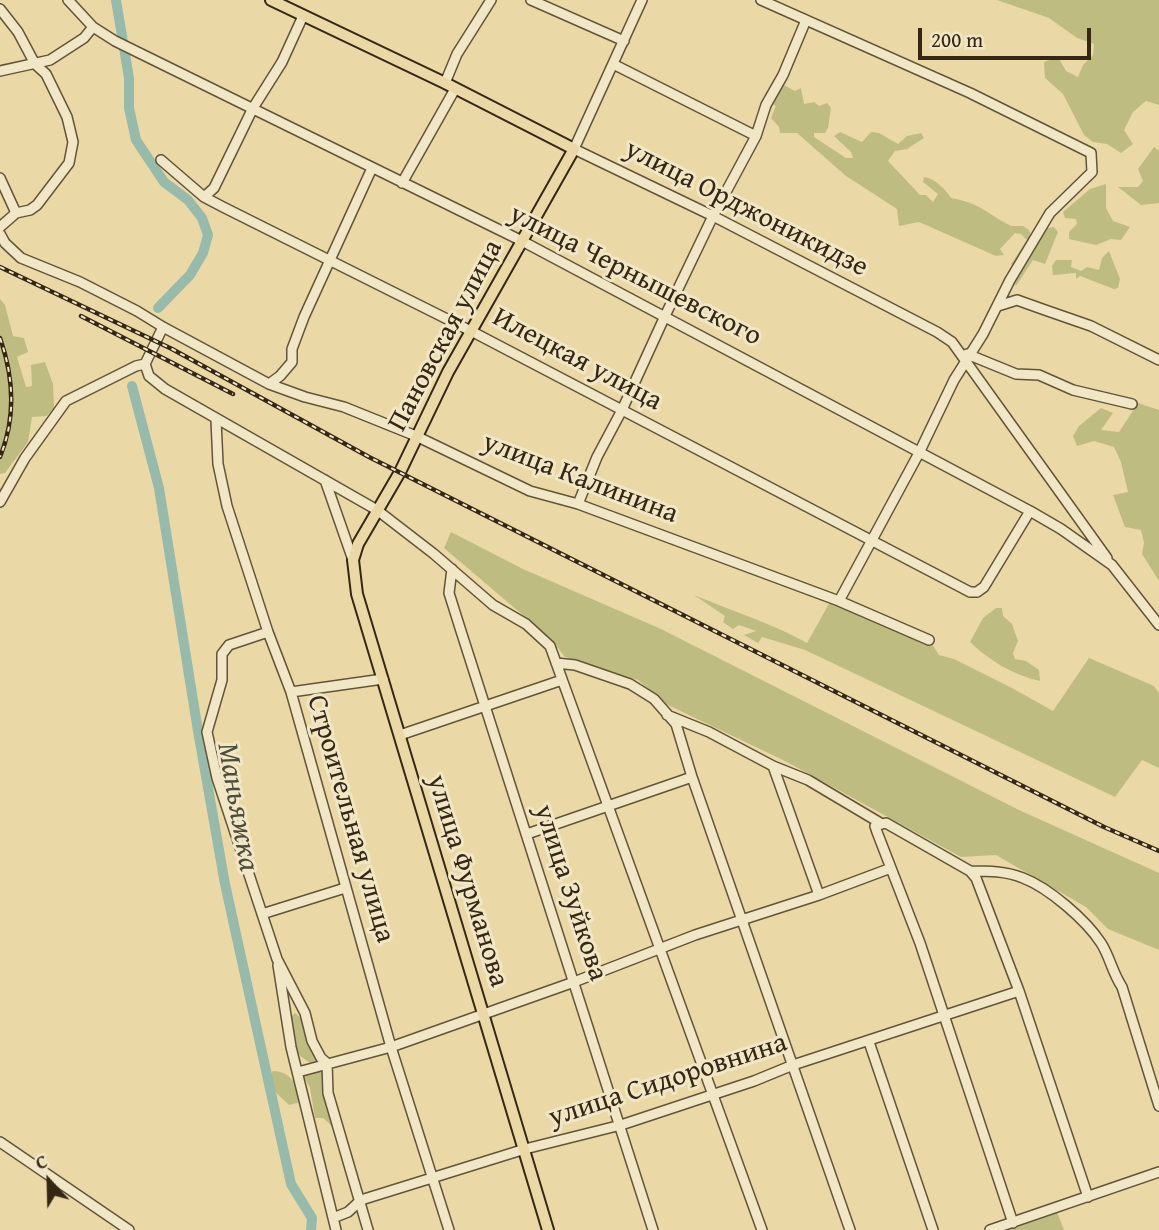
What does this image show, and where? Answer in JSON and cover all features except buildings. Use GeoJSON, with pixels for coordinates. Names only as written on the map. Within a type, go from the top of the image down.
{"type":"FeatureCollection","features":[{"type":"Feature","properties":{"kind":"main road","name":"улица Орджоникидзе"},"geometry":{"type":"LineString","coordinates":[[271,0],[574,149]]}},
{"type":"Feature","properties":{"kind":"main road","name":"Пановская улица"},"geometry":{"type":"LineString","coordinates":[[358,544],[400,472],[471,331],[574,149]]}},
{"type":"Feature","properties":{"kind":"main road","name":"улица Фурманова"},"geometry":{"type":"LineString","coordinates":[[358,544],[353,560],[357,594],[548,1230]]}},
{"type":"Feature","properties":{"kind":"street","name":"улица Чернышевского"},"geometry":{"type":"LineString","coordinates":[[68,0],[93,27],[115,41],[522,241],[1030,511],[1112,565],[1159,625]]}},
{"type":"Feature","properties":{"kind":"street"},"geometry":{"type":"LineString","coordinates":[[444,83],[457,54],[491,0]]}},
{"type":"Feature","properties":{"kind":"street"},"geometry":{"type":"LineString","coordinates":[[531,0],[624,41]]}},
{"type":"Feature","properties":{"kind":"street"},"geometry":{"type":"LineString","coordinates":[[574,149],[642,0]]}},
{"type":"Feature","properties":{"kind":"street"},"geometry":{"type":"LineString","coordinates":[[761,0],[970,93],[1091,153],[1092,172],[1050,213],[1010,280],[998,306],[954,380],[919,453],[839,601]]}},
{"type":"Feature","properties":{"kind":"street"},"geometry":{"type":"LineString","coordinates":[[0,9],[18,32],[35,64],[46,74],[67,117],[73,142],[69,163],[37,205],[30,210],[16,213],[0,227]]}},
{"type":"Feature","properties":{"kind":"street"},"geometry":{"type":"LineString","coordinates":[[204,197],[214,188],[253,108],[282,62],[303,16]]}},
{"type":"Feature","properties":{"kind":"street"},"geometry":{"type":"LineString","coordinates":[[578,504],[597,457],[622,410],[713,216],[756,136],[766,105],[783,75],[806,20]]}},
{"type":"Feature","properties":{"kind":"street"},"geometry":{"type":"LineString","coordinates":[[0,71],[50,60],[84,38],[93,27]]}},
{"type":"Feature","properties":{"kind":"street"},"geometry":{"type":"LineString","coordinates":[[613,64],[756,136]]}},
{"type":"Feature","properties":{"kind":"street"},"geometry":{"type":"LineString","coordinates":[[402,183],[455,89]]}},
{"type":"Feature","properties":{"kind":"street","name":"улица Орджоникидзе"},"geometry":{"type":"LineString","coordinates":[[574,149],[713,216],[952,342],[968,359],[1112,565]]}},
{"type":"Feature","properties":{"kind":"street","name":"Илецкая улица"},"geometry":{"type":"LineString","coordinates":[[160,160],[204,197],[471,331],[971,592],[978,592],[984,587],[1030,511]]}},
{"type":"Feature","properties":{"kind":"street"},"geometry":{"type":"LineString","coordinates":[[269,384],[292,362],[292,349],[296,339],[329,259],[372,168]]}},
{"type":"Feature","properties":{"kind":"street"},"geometry":{"type":"LineString","coordinates":[[0,178],[16,213]]}},
{"type":"Feature","properties":{"kind":"street","name":"улица Калинина"},"geometry":{"type":"LineString","coordinates":[[0,234],[21,258],[80,282],[138,311],[269,384],[304,397],[344,407],[416,436],[530,491],[578,504],[839,601],[929,640]]}},
{"type":"Feature","properties":{"kind":"street"},"geometry":{"type":"LineString","coordinates":[[0,251],[14,252]]}},
{"type":"Feature","properties":{"kind":"street"},"geometry":{"type":"LineString","coordinates":[[998,306],[1017,300],[1035,306],[1091,326],[1159,360]]}},
{"type":"Feature","properties":{"kind":"street"},"geometry":{"type":"LineString","coordinates":[[163,327],[145,364],[149,376],[216,420],[243,432],[377,510],[493,605],[526,624],[550,646],[762,1230]]}},
{"type":"Feature","properties":{"kind":"street"},"geometry":{"type":"LineString","coordinates":[[968,359],[1016,374],[1039,375],[1073,390],[1132,404]]}},
{"type":"Feature","properties":{"kind":"street"},"geometry":{"type":"LineString","coordinates":[[0,502],[25,458],[66,401],[145,364]]}},
{"type":"Feature","properties":{"kind":"street","name":"Строительная улица"},"geometry":{"type":"LineString","coordinates":[[216,420],[218,464],[227,506],[268,632],[291,692],[391,1047],[449,1230]]}},
{"type":"Feature","properties":{"kind":"street"},"geometry":{"type":"LineString","coordinates":[[325,480],[353,560]]}},
{"type":"Feature","properties":{"kind":"street","name":"улица Зуйкова"},"geometry":{"type":"LineString","coordinates":[[452,569],[449,593],[653,1230]]}},
{"type":"Feature","properties":{"kind":"street"},"geometry":{"type":"LineString","coordinates":[[268,632],[229,645],[222,654],[222,680],[207,732],[217,778],[277,959],[304,1013],[312,1041],[321,1059],[327,1063]]}},
{"type":"Feature","properties":{"kind":"street"},"geometry":{"type":"LineString","coordinates":[[556,663],[575,665],[630,684],[654,699],[676,724],[692,778],[850,1230]]}},
{"type":"Feature","properties":{"kind":"street"},"geometry":{"type":"LineString","coordinates":[[291,692],[383,679]]}},
{"type":"Feature","properties":{"kind":"street"},"geometry":{"type":"LineString","coordinates":[[400,735],[562,680]]}},
{"type":"Feature","properties":{"kind":"street"},"geometry":{"type":"LineString","coordinates":[[667,715],[709,732],[773,766],[807,780],[882,824]]}},
{"type":"Feature","properties":{"kind":"street"},"geometry":{"type":"LineString","coordinates":[[773,766],[819,895]]}},
{"type":"Feature","properties":{"kind":"street"},"geometry":{"type":"LineString","coordinates":[[527,834],[692,778]]}},
{"type":"Feature","properties":{"kind":"street"},"geometry":{"type":"LineString","coordinates":[[1013,1223],[975,1105],[942,1016],[920,943],[875,826],[886,823],[970,871],[981,886],[1088,1198]]}},
{"type":"Feature","properties":{"kind":"street"},"geometry":{"type":"LineString","coordinates":[[298,1072],[391,1047],[891,868]]}},
{"type":"Feature","properties":{"kind":"street"},"geometry":{"type":"LineString","coordinates":[[970,871],[1001,872],[1023,877],[1045,889],[1081,920],[1102,944],[1113,973],[1122,987],[1159,1106]]}},
{"type":"Feature","properties":{"kind":"street"},"geometry":{"type":"LineString","coordinates":[[262,914],[345,888]]}},
{"type":"Feature","properties":{"kind":"street"},"geometry":{"type":"LineString","coordinates":[[277,959],[285,1018],[335,1230]]}},
{"type":"Feature","properties":{"kind":"street","name":"улица Сидоровнина"},"geometry":{"type":"LineString","coordinates":[[333,1218],[348,1212],[360,1200],[525,1149],[621,1125],[1019,991]]}},
{"type":"Feature","properties":{"kind":"street"},"geometry":{"type":"LineString","coordinates":[[869,1042],[933,1230]]}},
{"type":"Feature","properties":{"kind":"street"},"geometry":{"type":"LineString","coordinates":[[327,1063],[328,1093],[368,1230]]}},
{"type":"Feature","properties":{"kind":"street"},"geometry":{"type":"LineString","coordinates":[[0,1142],[129,1230]]}},
{"type":"Feature","properties":{"kind":"street"},"geometry":{"type":"LineString","coordinates":[[990,1230],[1159,1172]]}},
{"type":"Feature","properties":{"kind":"shaded area"},"geometry":{"type":"Polygon","coordinates":[[[997,0],[1159,0],[1159,105],[1146,101],[1133,112],[1124,130],[1133,144],[1121,153],[1107,144],[1093,142],[1084,135],[1063,94],[1045,78],[1044,62],[1058,57],[1066,71],[1078,77],[1083,65],[1093,55],[1094,44],[1077,38],[1049,18],[997,0]]]}},
{"type":"Feature","properties":{"kind":"shaded area"},"geometry":{"type":"Polygon","coordinates":[[[782,84],[795,91],[801,88],[804,104],[814,102],[819,106],[827,103],[831,108],[828,128],[825,133],[814,133],[814,137],[846,158],[853,158],[851,152],[834,136],[840,132],[862,142],[871,132],[879,133],[898,144],[907,136],[921,133],[924,138],[907,149],[895,151],[888,161],[920,195],[926,195],[933,202],[938,194],[923,182],[924,177],[940,185],[951,198],[977,206],[1011,226],[1023,226],[1029,230],[1032,237],[1028,248],[1013,266],[1011,264],[1027,240],[1021,234],[1015,233],[1000,249],[1004,255],[996,256],[919,222],[899,226],[897,209],[846,176],[797,133],[780,133],[779,127],[771,118],[776,106],[771,103],[782,84]]]}},
{"type":"Feature","properties":{"kind":"shaded area"},"geometry":{"type":"Polygon","coordinates":[[[1154,147],[1159,151],[1159,203],[1141,205],[1118,187],[1138,187],[1143,181],[1138,169],[1154,147]]]}},
{"type":"Feature","properties":{"kind":"shaded area"},"geometry":{"type":"Polygon","coordinates":[[[1106,184],[1106,208],[1113,221],[1130,227],[1121,240],[1111,239],[1096,245],[1069,239],[1069,232],[1077,224],[1076,219],[1065,218],[1063,212],[1090,189],[1106,184]]]}},
{"type":"Feature","properties":{"kind":"shaded area"},"geometry":{"type":"Polygon","coordinates":[[[1054,227],[1058,232],[1045,264],[1033,260],[1016,286],[1014,281],[1047,228],[1054,227]]]}},
{"type":"Feature","properties":{"kind":"shaded area"},"geometry":{"type":"Polygon","coordinates":[[[1109,251],[1120,279],[1118,288],[1114,289],[1080,276],[1076,279],[1076,273],[1053,275],[1052,266],[1056,260],[1072,260],[1071,267],[1081,271],[1087,267],[1099,270],[1102,258],[1109,251]]]}},
{"type":"Feature","properties":{"kind":"shaded area"},"geometry":{"type":"Polygon","coordinates":[[[0,299],[5,305],[13,336],[24,338],[28,352],[17,357],[26,387],[32,386],[31,365],[45,362],[53,384],[54,408],[47,416],[32,417],[28,442],[5,473],[0,474],[0,299]]]}},
{"type":"Feature","properties":{"kind":"shaded area"},"geometry":{"type":"Polygon","coordinates":[[[1138,403],[1159,410],[1159,581],[1142,554],[1144,543],[1141,530],[1125,527],[1113,495],[1128,492],[1121,462],[1114,447],[1094,441],[1077,446],[1073,436],[1079,426],[1101,408],[1113,413],[1101,430],[1119,432],[1138,403]]]}},
{"type":"Feature","properties":{"kind":"shaded area"},"geometry":{"type":"Polygon","coordinates":[[[451,532],[523,569],[661,629],[1019,810],[1159,873],[1159,950],[1108,929],[1086,907],[996,855],[961,857],[787,762],[668,705],[638,680],[565,657],[551,639],[444,548],[451,532]]]}},
{"type":"Feature","properties":{"kind":"shaded area"},"geometry":{"type":"Polygon","coordinates":[[[694,595],[807,643],[830,602],[932,644],[939,655],[954,659],[1053,711],[1089,658],[1154,686],[1159,693],[1159,768],[1142,760],[1115,797],[805,650],[762,637],[758,643],[744,635],[756,631],[739,625],[733,629],[723,622],[725,616],[694,595]]]}},
{"type":"Feature","properties":{"kind":"shaded area"},"geometry":{"type":"Polygon","coordinates":[[[996,608],[1002,608],[1003,616],[1012,624],[1018,641],[1013,653],[1015,659],[1026,661],[1039,670],[1040,681],[1002,666],[970,642],[983,618],[996,608]]]}},
{"type":"Feature","properties":{"kind":"shaded area"},"geometry":{"type":"Polygon","coordinates":[[[295,1013],[306,1026],[306,1042],[324,1069],[334,1128],[323,1118],[315,1118],[310,1088],[304,1077],[310,1063],[296,1053],[289,1018],[295,1013]]]}},
{"type":"Feature","properties":{"kind":"shaded area"},"geometry":{"type":"Polygon","coordinates":[[[273,1071],[285,1074],[293,1080],[301,1102],[289,1105],[272,1089],[270,1075],[273,1071]]]}},
{"type":"Feature","properties":{"kind":"shaded area"},"geometry":{"type":"Polygon","coordinates":[[[1057,1212],[1064,1230],[1005,1230],[1057,1212]]]}},
{"type":"Feature","properties":{"kind":"waterway","name":"Маньяжка"},"geometry":{"type":"LineString","coordinates":[[116,0],[129,78],[129,108],[136,140],[164,182],[188,200],[202,218],[208,235],[203,253],[190,275],[158,308]]}},
{"type":"Feature","properties":{"kind":"waterway","name":"Маньяжка"},"geometry":{"type":"LineString","coordinates":[[132,386],[159,488],[225,884],[291,1184],[312,1218],[311,1230]]}},
{"type":"Feature","properties":{"kind":"railway"},"geometry":{"type":"LineString","coordinates":[[0,267],[172,349],[369,457],[1104,827],[1159,851]]}},
{"type":"Feature","properties":{"kind":"railway"},"geometry":{"type":"LineString","coordinates":[[81,316],[233,394]]}},
{"type":"Feature","properties":{"kind":"railway"},"geometry":{"type":"LineString","coordinates":[[0,338],[8,368],[11,398],[9,428],[0,457]]}}]}
